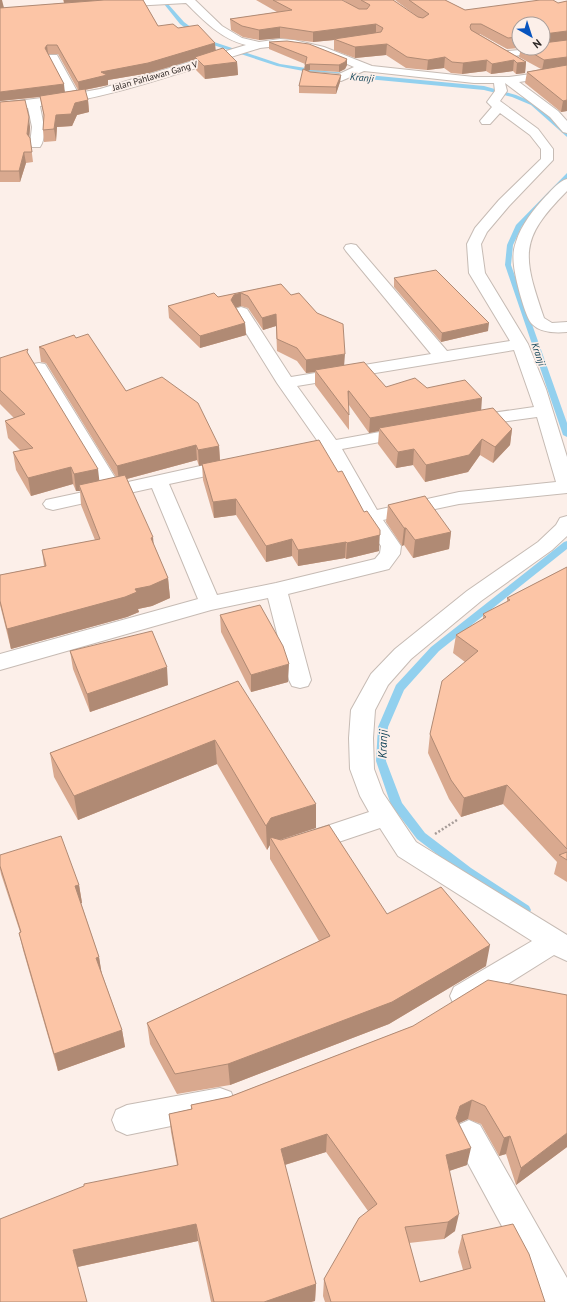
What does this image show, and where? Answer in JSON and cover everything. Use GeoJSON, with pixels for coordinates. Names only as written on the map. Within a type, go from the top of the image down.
{"type":"FeatureCollection","features":[{"type":"Feature","properties":{"kind":"street"},"geometry":{"type":"LineString","coordinates":[[106,4],[189,0],[218,28],[238,40],[259,45]]}},
{"type":"Feature","properties":{"kind":"street","name":"Jalan Pahlawan Gang V"},"geometry":{"type":"LineString","coordinates":[[0,107],[75,98],[134,83],[259,45],[280,42],[314,47],[370,70],[392,72],[500,92],[541,76],[567,72]]}},
{"type":"Feature","properties":{"kind":"street"},"geometry":{"type":"LineString","coordinates":[[314,47],[337,44]]}},
{"type":"Feature","properties":{"kind":"street"},"geometry":{"type":"LineString","coordinates":[[507,54],[567,46]]}},
{"type":"Feature","properties":{"kind":"street"},"geometry":{"type":"LineString","coordinates":[[494,47],[541,76]]}},
{"type":"Feature","properties":{"kind":"street"},"geometry":{"type":"LineString","coordinates":[[53,57],[75,98]]}},
{"type":"Feature","properties":{"kind":"street"},"geometry":{"type":"LineString","coordinates":[[310,75],[338,78],[362,67]]}},
{"type":"Feature","properties":{"kind":"street"},"geometry":{"type":"LineString","coordinates":[[486,121],[500,92]]}},
{"type":"Feature","properties":{"kind":"street"},"geometry":{"type":"LineString","coordinates":[[500,92],[554,114],[567,129]]}},
{"type":"Feature","properties":{"kind":"street"},"geometry":{"type":"LineString","coordinates":[[371,517],[459,498],[567,487],[537,389],[520,344],[477,273],[474,244],[480,232],[504,203],[547,160],[547,149],[500,92]]}},
{"type":"Feature","properties":{"kind":"street"},"geometry":{"type":"LineString","coordinates":[[33,104],[38,127],[36,144]]}},
{"type":"Feature","properties":{"kind":"street"},"geometry":{"type":"LineString","coordinates":[[567,183],[532,221],[521,250],[521,266],[537,320],[551,328],[567,328]]}},
{"type":"Feature","properties":{"kind":"street"},"geometry":{"type":"LineString","coordinates":[[351,248],[443,357]]}},
{"type":"Feature","properties":{"kind":"street"},"geometry":{"type":"LineString","coordinates":[[0,662],[210,603],[276,590],[382,564],[390,554],[391,546],[371,517],[331,446],[286,383],[241,312]]}},
{"type":"Feature","properties":{"kind":"street"},"geometry":{"type":"LineString","coordinates":[[286,383],[520,344]]}},
{"type":"Feature","properties":{"kind":"street"},"geometry":{"type":"LineString","coordinates":[[39,368],[113,490]]}},
{"type":"Feature","properties":{"kind":"street"},"geometry":{"type":"LineString","coordinates":[[453,424],[506,415],[543,411]]}},
{"type":"Feature","properties":{"kind":"street"},"geometry":{"type":"LineString","coordinates":[[280,456],[422,430]]}},
{"type":"Feature","properties":{"kind":"street"},"geometry":{"type":"LineString","coordinates":[[53,504],[250,462]]}},
{"type":"Feature","properties":{"kind":"street"},"geometry":{"type":"LineString","coordinates":[[159,482],[210,603]]}},
{"type":"Feature","properties":{"kind":"street"},"geometry":{"type":"LineString","coordinates":[[440,1010],[561,945],[407,849],[384,817],[372,796],[362,768],[361,738],[363,710],[379,680],[403,654],[474,596],[545,546],[564,528],[567,522]]}},
{"type":"Feature","properties":{"kind":"street"},"geometry":{"type":"LineString","coordinates":[[276,590],[300,680]]}},
{"type":"Feature","properties":{"kind":"street"},"geometry":{"type":"LineString","coordinates":[[281,850],[384,817]]}},
{"type":"Feature","properties":{"kind":"street"},"geometry":{"type":"LineString","coordinates":[[127,1120],[230,1100],[245,1095]]}},
{"type":"Feature","properties":{"kind":"street"},"geometry":{"type":"LineString","coordinates":[[469,1135],[562,1302]]}},
{"type":"Feature","properties":{"kind":"path"},"geometry":{"type":"LineString","coordinates":[[442,830],[456,820]]}},
{"type":"Feature","properties":{"kind":"building"},"geometry":{"type":"Polygon","coordinates":[[[104,0],[143,0],[158,26],[173,24],[178,28],[198,25],[215,43],[148,63],[101,72],[107,75],[78,82],[57,45],[47,45],[45,48],[64,84],[0,92],[0,8],[104,0]]]}},
{"type":"Feature","properties":{"kind":"building"},"geometry":{"type":"Polygon","coordinates":[[[273,0],[342,0],[359,9],[367,9],[370,5],[361,0],[393,0],[418,17],[423,18],[429,14],[409,0],[445,0],[465,10],[540,0],[553,0],[558,3],[567,1],[567,31],[551,33],[551,16],[511,16],[511,38],[508,38],[481,24],[471,24],[471,30],[511,53],[511,56],[516,56],[526,62],[517,63],[514,60],[492,64],[487,60],[463,63],[452,62],[445,57],[428,60],[407,57],[387,44],[355,47],[334,39],[381,32],[383,28],[376,24],[313,32],[280,27],[259,30],[242,26],[230,19],[292,10],[273,0]]]}},
{"type":"Feature","properties":{"kind":"building"},"geometry":{"type":"Polygon","coordinates":[[[567,40],[567,57],[544,60],[537,56],[551,56],[551,42],[567,40]]]}},
{"type":"Feature","properties":{"kind":"building"},"geometry":{"type":"Polygon","coordinates":[[[287,41],[309,44],[347,59],[339,65],[305,65],[307,57],[269,42],[287,41]]]}},
{"type":"Feature","properties":{"kind":"building"},"geometry":{"type":"Polygon","coordinates":[[[223,48],[237,62],[204,66],[195,57],[223,48]]]}},
{"type":"Feature","properties":{"kind":"building"},"geometry":{"type":"Polygon","coordinates":[[[567,65],[567,100],[563,101],[527,72],[567,65]]]}},
{"type":"Feature","properties":{"kind":"building"},"geometry":{"type":"Polygon","coordinates":[[[303,69],[310,72],[341,75],[336,87],[299,86],[303,69]]]}},
{"type":"Feature","properties":{"kind":"building"},"geometry":{"type":"Polygon","coordinates":[[[85,89],[88,100],[75,103],[71,114],[56,115],[54,129],[43,130],[44,115],[40,96],[85,89]]]}},
{"type":"Feature","properties":{"kind":"building"},"geometry":{"type":"Polygon","coordinates":[[[25,100],[29,117],[27,134],[30,138],[32,152],[24,152],[19,171],[0,171],[0,102],[25,100]]]}},
{"type":"Feature","properties":{"kind":"building"},"geometry":{"type":"Polygon","coordinates":[[[436,270],[489,323],[442,333],[394,278],[436,270]]]}},
{"type":"Feature","properties":{"kind":"building"},"geometry":{"type":"Polygon","coordinates":[[[281,284],[291,295],[299,293],[317,313],[343,324],[345,354],[306,360],[297,348],[277,339],[276,314],[262,318],[248,296],[241,293],[234,295],[231,300],[245,323],[200,336],[168,306],[214,293],[218,297],[281,284]]]}},
{"type":"Feature","properties":{"kind":"building"},"geometry":{"type":"Polygon","coordinates":[[[88,334],[126,391],[162,377],[198,403],[219,446],[198,450],[196,445],[117,466],[44,349],[39,347],[74,335],[76,338],[88,334]]]}},
{"type":"Feature","properties":{"kind":"building"},"geometry":{"type":"Polygon","coordinates":[[[28,349],[27,352],[98,469],[74,474],[71,467],[28,478],[13,452],[33,448],[5,421],[25,414],[0,390],[0,358],[28,349]]]}},
{"type":"Feature","properties":{"kind":"building"},"geometry":{"type":"Polygon","coordinates":[[[364,362],[386,387],[415,378],[427,388],[465,380],[482,398],[370,418],[348,391],[349,415],[315,370],[364,362]]]}},
{"type":"Feature","properties":{"kind":"building"},"geometry":{"type":"Polygon","coordinates":[[[493,408],[512,429],[495,447],[482,439],[469,455],[426,465],[414,449],[398,452],[379,428],[493,408]]]}},
{"type":"Feature","properties":{"kind":"building"},"geometry":{"type":"Polygon","coordinates":[[[319,440],[338,472],[342,471],[364,512],[367,511],[380,530],[380,535],[347,543],[298,550],[292,539],[266,546],[236,499],[213,502],[202,464],[319,440]]]}},
{"type":"Feature","properties":{"kind":"building"},"geometry":{"type":"Polygon","coordinates":[[[125,475],[153,537],[151,538],[168,578],[150,586],[135,589],[137,592],[125,597],[7,629],[0,601],[0,575],[46,566],[42,550],[100,539],[79,485],[125,475]]]}},
{"type":"Feature","properties":{"kind":"building"},"geometry":{"type":"Polygon","coordinates":[[[425,496],[451,532],[415,540],[406,528],[404,528],[388,505],[425,496]]]}},
{"type":"Feature","properties":{"kind":"building"},"geometry":{"type":"Polygon","coordinates":[[[567,567],[567,849],[507,785],[464,798],[451,780],[430,734],[442,681],[478,651],[456,635],[486,617],[483,614],[510,600],[507,598],[567,567]]]}},
{"type":"Feature","properties":{"kind":"building"},"geometry":{"type":"Polygon","coordinates":[[[260,605],[283,646],[289,664],[251,675],[220,615],[260,605]]]}},
{"type":"Feature","properties":{"kind":"building"},"geometry":{"type":"Polygon","coordinates":[[[152,631],[167,667],[87,694],[70,651],[152,631]]]}},
{"type":"Feature","properties":{"kind":"building"},"geometry":{"type":"Polygon","coordinates":[[[238,681],[316,804],[271,818],[266,826],[215,740],[74,796],[50,753],[238,681]]]}},
{"type":"Feature","properties":{"kind":"building"},"geometry":{"type":"Polygon","coordinates":[[[329,825],[387,914],[441,887],[490,945],[392,1002],[228,1064],[175,1074],[147,1023],[330,936],[270,837],[281,840],[329,825]]]}},
{"type":"Feature","properties":{"kind":"building"},"geometry":{"type":"Polygon","coordinates":[[[61,836],[79,885],[75,886],[99,957],[96,958],[122,1030],[54,1054],[19,933],[21,932],[0,866],[0,855],[61,836]]]}},
{"type":"Feature","properties":{"kind":"building"},"geometry":{"type":"Polygon","coordinates":[[[567,852],[567,860],[559,855],[567,852]]]}},
{"type":"Feature","properties":{"kind":"building"},"geometry":{"type":"Polygon","coordinates":[[[488,980],[567,995],[567,1133],[521,1168],[510,1136],[504,1138],[485,1106],[472,1100],[460,1106],[456,1118],[471,1148],[446,1155],[459,1214],[448,1222],[405,1227],[420,1282],[471,1268],[462,1235],[513,1224],[529,1254],[545,1302],[331,1302],[324,1279],[359,1218],[377,1204],[327,1134],[281,1149],[316,1284],[264,1302],[214,1302],[196,1224],[73,1250],[87,1302],[0,1302],[0,1219],[84,1186],[84,1184],[178,1165],[169,1114],[192,1109],[191,1105],[229,1097],[413,1026],[488,980]]]}},
{"type":"Feature","properties":{"kind":"waterway","name":"Kranji"},"geometry":{"type":"LineString","coordinates":[[168,0],[166,4],[182,23],[206,41],[279,65],[325,73],[484,88],[514,96],[533,104],[567,135]]}},
{"type":"Feature","properties":{"kind":"waterway","name":"Kranji"},"geometry":{"type":"LineString","coordinates":[[567,175],[542,203],[519,225],[510,245],[508,265],[567,435]]}},
{"type":"Feature","properties":{"kind":"waterway","name":"Kranji"},"geometry":{"type":"LineString","coordinates":[[525,910],[467,871],[421,836],[397,805],[381,761],[383,727],[400,688],[435,649],[567,544]]}}]}
